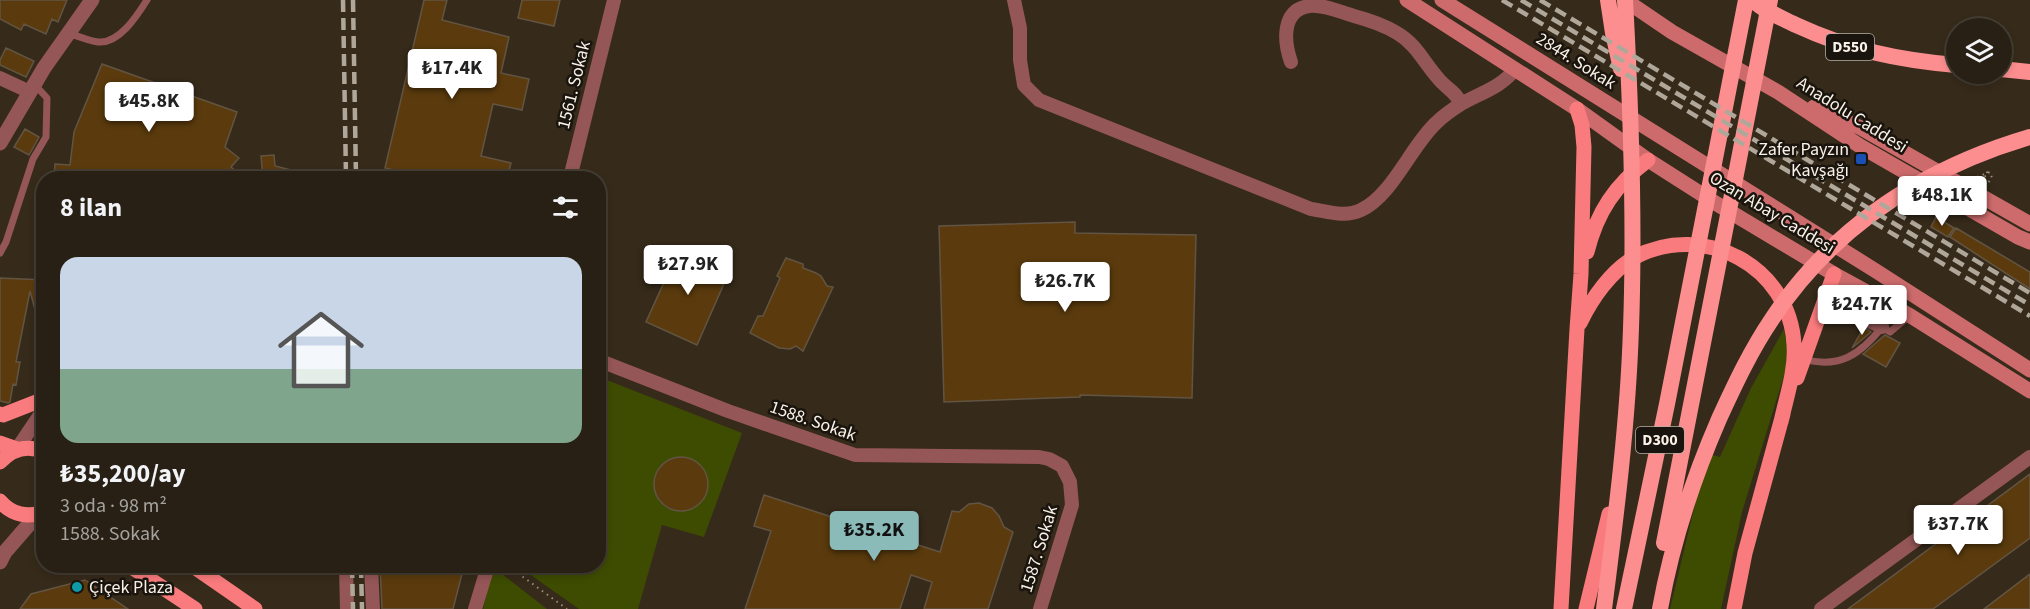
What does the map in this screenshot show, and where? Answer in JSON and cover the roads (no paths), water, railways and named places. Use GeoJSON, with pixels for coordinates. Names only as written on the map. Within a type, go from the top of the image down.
{"type":"FeatureCollection","features":[{"type":"Feature","properties":{"kind":"highway"},"geometry":{"type":"LineString","coordinates":[[1608,0],[1631,114]]}},
{"type":"Feature","properties":{"kind":"highway"},"geometry":{"type":"LineString","coordinates":[[1604,609],[1620,477],[1631,327],[1631,114],[1625,0]]}},
{"type":"Feature","properties":{"kind":"highway","name":"D300"},"geometry":{"type":"LineString","coordinates":[[1624,609],[1746,0]]}},
{"type":"Feature","properties":{"kind":"highway","name":"D550"},"geometry":{"type":"LineString","coordinates":[[1753,0],[1789,22],[1845,46],[1881,56],[1946,64]]}},
{"type":"Feature","properties":{"kind":"highway","name":"D300"},"geometry":{"type":"LineString","coordinates":[[1652,609],[1770,0]]}},
{"type":"Feature","properties":{"kind":"highway"},"geometry":{"type":"LineString","coordinates":[[2012,70],[2030,72]]}},
{"type":"Feature","properties":{"kind":"highway"},"geometry":{"type":"LineString","coordinates":[[1660,609],[1677,531],[1688,495],[1742,372],[1772,319],[1807,275],[1842,240],[1888,202],[1932,175],[1984,151],[2030,137]]}},
{"type":"Feature","properties":{"kind":"main road"},"geometry":{"type":"LineString","coordinates":[[1407,0],[1577,109],[1648,160]]}},
{"type":"Feature","properties":{"kind":"main road","name":"2844. Sokak"},"geometry":{"type":"LineString","coordinates":[[1442,0],[1690,155]]}},
{"type":"Feature","properties":{"kind":"main road","name":"Anadolu Caddesi"},"geometry":{"type":"LineString","coordinates":[[1625,0],[1672,32],[1778,92],[1860,146],[2030,242]]}},
{"type":"Feature","properties":{"kind":"main road","name":"Anadolu Caddesi"},"geometry":{"type":"LineString","coordinates":[[1778,92],[1861,128],[2030,224]]}},
{"type":"Feature","properties":{"kind":"main road"},"geometry":{"type":"LineString","coordinates":[[1561,609],[1581,274],[1584,147],[1582,125],[1577,109]]}},
{"type":"Feature","properties":{"kind":"main road"},"geometry":{"type":"LineString","coordinates":[[1581,274],[1599,214],[1625,179],[1648,160],[1661,153],[1690,155]]}},
{"type":"Feature","properties":{"kind":"main road","name":"Ozan Abay Caddesi"},"geometry":{"type":"LineString","coordinates":[[1690,155],[2030,370]]}},
{"type":"Feature","properties":{"kind":"main road","name":"Ozan Abay Caddesi"},"geometry":{"type":"LineString","coordinates":[[1648,160],[1834,274],[1909,315],[2030,391]]}},
{"type":"Feature","properties":{"kind":"main road"},"geometry":{"type":"LineString","coordinates":[[1576,329],[1588,307],[1612,276],[1634,258],[1655,249],[1679,244],[1707,246],[1729,253],[1751,264],[1770,282],[1780,297],[1790,322],[1794,346],[1781,422]]}},
{"type":"Feature","properties":{"kind":"main road"},"geometry":{"type":"LineString","coordinates":[[1734,609],[1744,553],[1781,422],[1842,250]]}},
{"type":"Feature","properties":{"kind":"main road"},"geometry":{"type":"LineString","coordinates":[[0,414],[3,415],[36,402]]}},
{"type":"Feature","properties":{"kind":"main road"},"geometry":{"type":"LineString","coordinates":[[0,443],[17,449]]}},
{"type":"Feature","properties":{"kind":"main road"},"geometry":{"type":"LineString","coordinates":[[0,462],[7,454],[17,449],[27,447],[36,450]]}},
{"type":"Feature","properties":{"kind":"main road"},"geometry":{"type":"LineString","coordinates":[[1586,609],[1620,477]]}},
{"type":"Feature","properties":{"kind":"main road"},"geometry":{"type":"LineString","coordinates":[[0,501],[9,510],[18,514],[36,514]]}},
{"type":"Feature","properties":{"kind":"main road"},"geometry":{"type":"LineString","coordinates":[[141,573],[195,609]]}},
{"type":"Feature","properties":{"kind":"main road"},"geometry":{"type":"LineString","coordinates":[[203,573],[255,609]]}},
{"type":"Feature","properties":{"kind":"street","name":"1561. Sokak"},"geometry":{"type":"LineString","coordinates":[[572,171],[614,0]]}},
{"type":"Feature","properties":{"kind":"street"},"geometry":{"type":"LineString","coordinates":[[1014,0],[1020,27],[1020,60],[1024,86],[1039,100],[1311,209],[1344,214],[1360,211],[1375,200],[1434,124],[1461,104],[1508,79],[1515,69]]}},
{"type":"Feature","properties":{"kind":"street"},"geometry":{"type":"LineString","coordinates":[[0,143],[32,89],[70,34],[87,1]]}},
{"type":"Feature","properties":{"kind":"street"},"geometry":{"type":"LineString","coordinates":[[1291,62],[1286,39],[1287,22],[1291,16],[1296,10],[1310,6],[1331,9],[1380,24],[1414,44],[1437,77],[1458,95],[1461,104]]}},
{"type":"Feature","properties":{"kind":"street"},"geometry":{"type":"LineString","coordinates":[[0,78],[32,89]]}},
{"type":"Feature","properties":{"kind":"street"},"geometry":{"type":"LineString","coordinates":[[1874,295],[1871,322],[1882,327]]}},
{"type":"Feature","properties":{"kind":"street","name":"1588. Sokak"},"geometry":{"type":"LineString","coordinates":[[606,363],[728,411],[855,455],[1039,458],[1049,459],[1062,466]]}},
{"type":"Feature","properties":{"kind":"street"},"geometry":{"type":"LineString","coordinates":[[17,449],[36,421]]}},
{"type":"Feature","properties":{"kind":"street"},"geometry":{"type":"LineString","coordinates":[[1821,609],[2030,457]]}},
{"type":"Feature","properties":{"kind":"street","name":"1587. Sokak"},"geometry":{"type":"LineString","coordinates":[[1040,609],[1072,505],[1070,482],[1062,466]]}},
{"type":"Feature","properties":{"kind":"street"},"geometry":{"type":"LineString","coordinates":[[0,562],[5,552],[36,520]]}},
{"type":"Feature","properties":{"kind":"street"},"geometry":{"type":"LineString","coordinates":[[346,573],[347,609]]}},
{"type":"Feature","properties":{"kind":"street"},"geometry":{"type":"LineString","coordinates":[[371,573],[373,609]]}},
{"type":"Feature","properties":{"kind":"street"},"geometry":{"type":"LineString","coordinates":[[475,609],[486,573]]}},
{"type":"Feature","properties":{"kind":"lane"},"geometry":{"type":"LineString","coordinates":[[70,34],[99,42],[109,40],[138,15],[147,0]]}},
{"type":"Feature","properties":{"kind":"lane"},"geometry":{"type":"LineString","coordinates":[[0,253],[6,242],[33,159],[46,137],[47,98],[32,89]]}},
{"type":"Feature","properties":{"kind":"lane"},"geometry":{"type":"LineString","coordinates":[[1803,359],[1816,363],[1833,363],[1843,360],[1862,350],[1882,327],[1890,332],[1909,315]]}},
{"type":"Feature","properties":{"kind":"railway"},"geometry":{"type":"LineString","coordinates":[[343,0],[346,171]]}},
{"type":"Feature","properties":{"kind":"railway"},"geometry":{"type":"LineString","coordinates":[[353,0],[356,171]]}},
{"type":"Feature","properties":{"kind":"railway"},"geometry":{"type":"LineString","coordinates":[[1502,0],[2030,316]]}},
{"type":"Feature","properties":{"kind":"railway"},"geometry":{"type":"LineString","coordinates":[[1521,0],[2030,305]]}},
{"type":"Feature","properties":{"kind":"railway"},"geometry":{"type":"LineString","coordinates":[[1540,0],[2030,293]]}},
{"type":"Feature","properties":{"kind":"railway"},"geometry":{"type":"LineString","coordinates":[[352,573],[353,609]]}},
{"type":"Feature","properties":{"kind":"railway"},"geometry":{"type":"LineString","coordinates":[[361,573],[362,609]]}},
{"type":"Feature","properties":{"kind":"place","name":"Zafer Payzın Kavşağı"},"geometry":{"type":"Point","coordinates":[1861,159]}},
{"type":"Feature","properties":{"kind":"place","name":"Çiçek Plaza"},"geometry":{"type":"Point","coordinates":[77,587]}}]}
